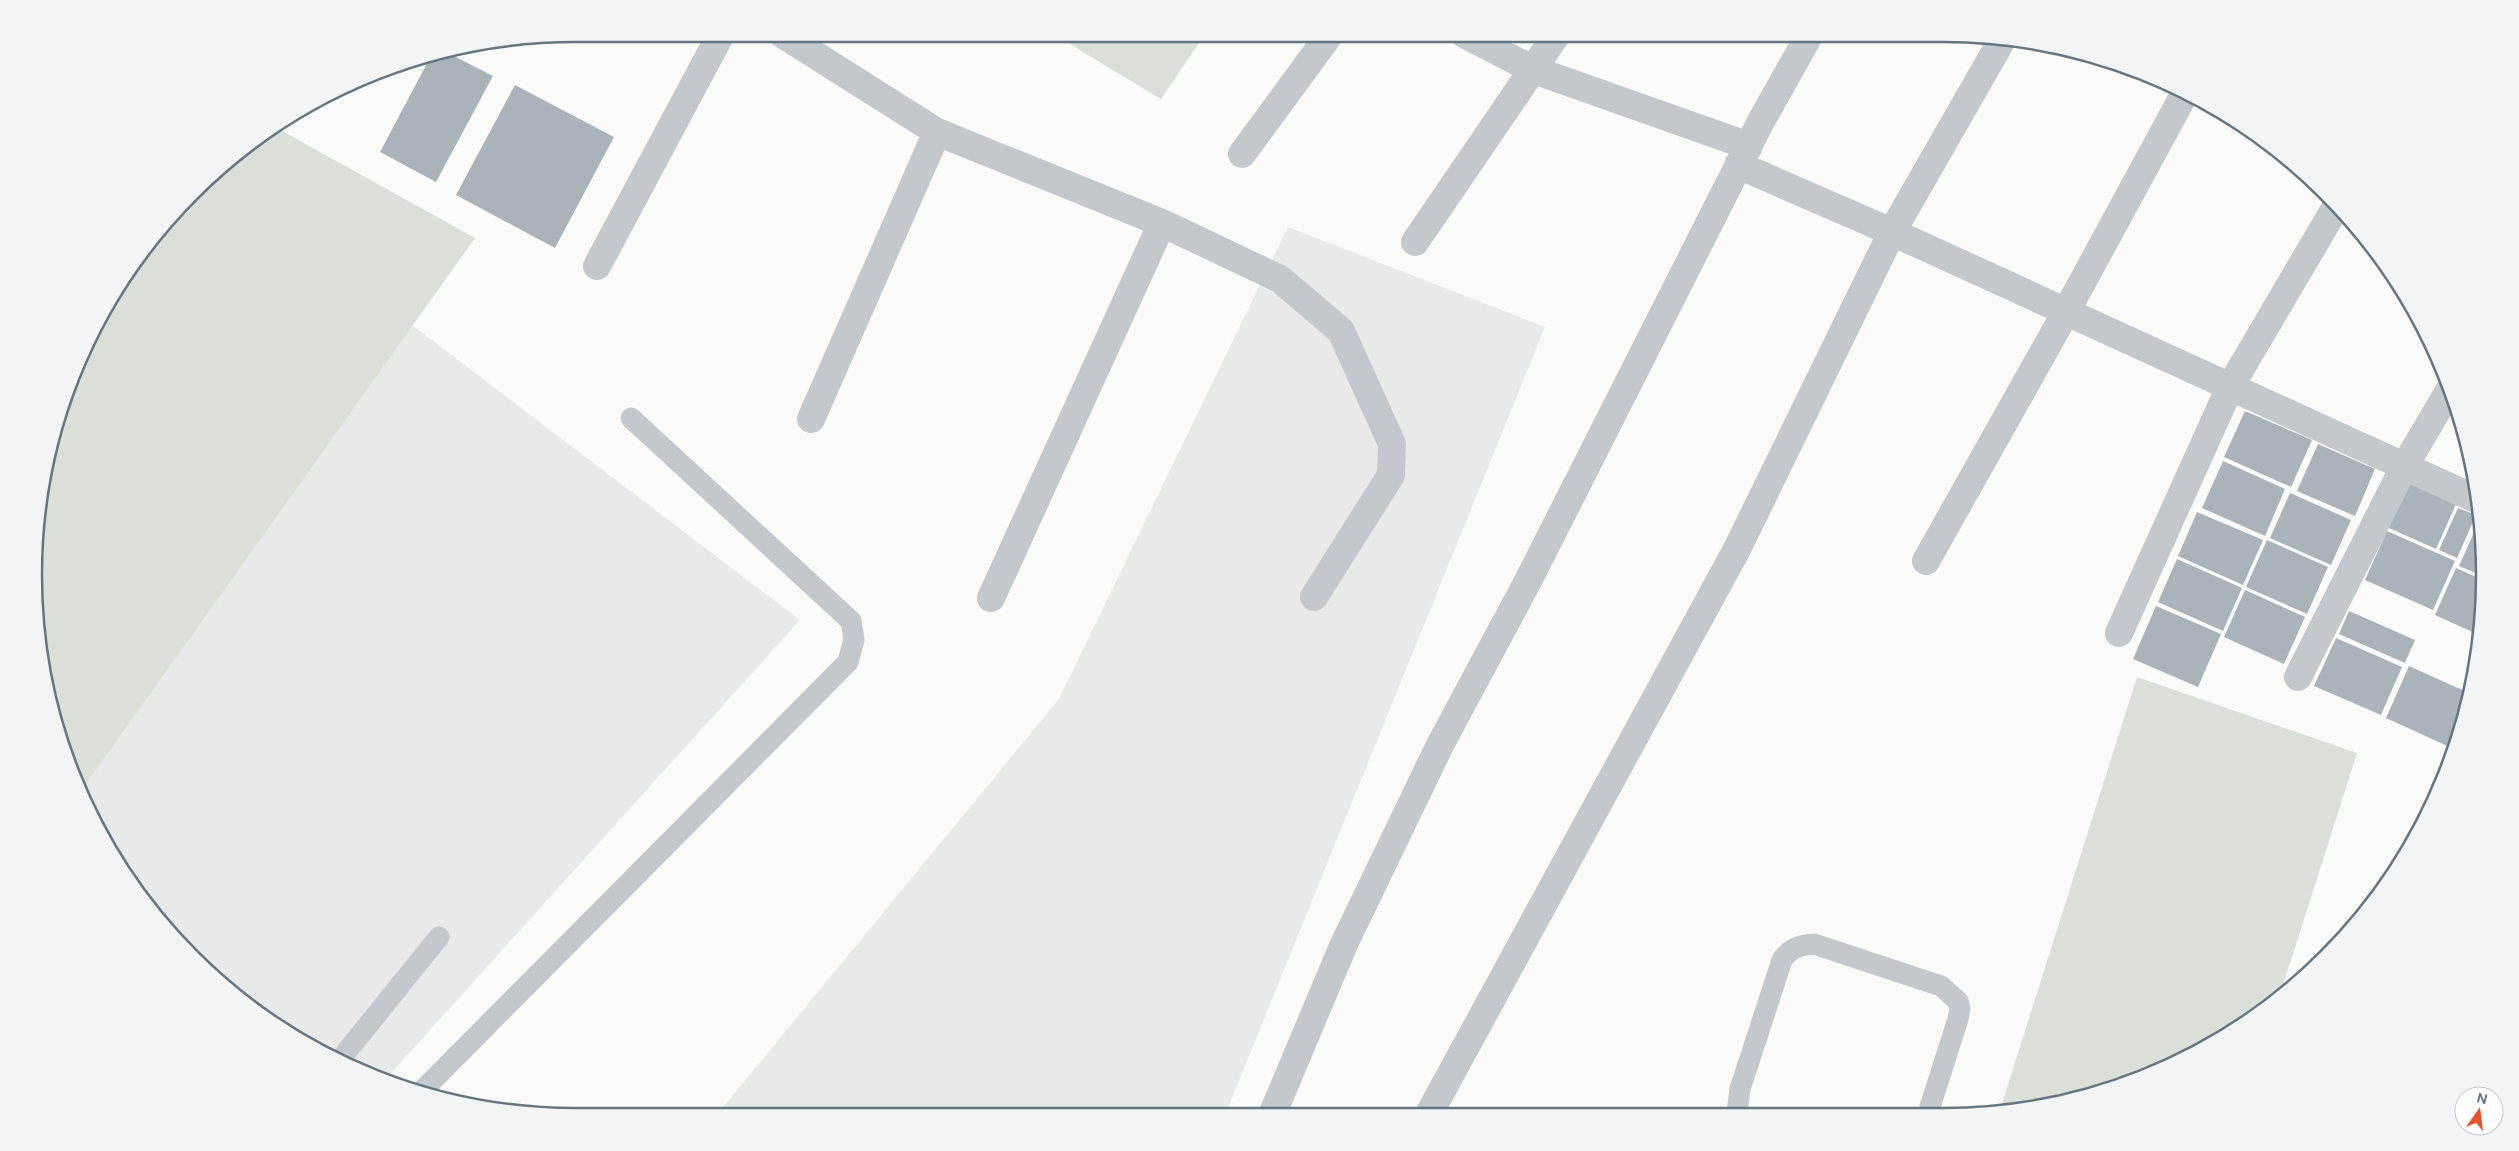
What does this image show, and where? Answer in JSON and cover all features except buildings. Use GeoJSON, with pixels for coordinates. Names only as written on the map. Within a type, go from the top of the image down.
{"type":"FeatureCollection","features":[{"type":"Feature","properties":{"kind":"street"},"geometry":{"type":"LineString","coordinates":[[597,266],[717,42]]}},
{"type":"Feature","properties":{"kind":"street"},"geometry":{"type":"LineString","coordinates":[[795,42],[937,132],[1162,223],[1280,280],[1341,331],[1392,444],[1391,475],[1314,597]]}},
{"type":"Feature","properties":{"kind":"street"},"geometry":{"type":"LineString","coordinates":[[1242,154],[1324,42]]}},
{"type":"Feature","properties":{"kind":"street"},"geometry":{"type":"LineString","coordinates":[[1480,42],[1534,70],[1743,156],[1892,232],[2470,496]]}},
{"type":"Feature","properties":{"kind":"street"},"geometry":{"type":"LineString","coordinates":[[1415,242],[1552,42]]}},
{"type":"Feature","properties":{"kind":"street"},"geometry":{"type":"LineString","coordinates":[[1275,1108],[1344,944],[1440,745],[1529,579],[1743,156],[1806,42]]}},
{"type":"Feature","properties":{"kind":"street"},"geometry":{"type":"LineString","coordinates":[[1432,1108],[1737,549],[1892,232],[1999,46]]}},
{"type":"Feature","properties":{"kind":"street"},"geometry":{"type":"LineString","coordinates":[[1926,562],[2066,312],[2182,99]]}},
{"type":"Feature","properties":{"kind":"street"},"geometry":{"type":"LineString","coordinates":[[811,419],[937,132]]}},
{"type":"Feature","properties":{"kind":"street"},"geometry":{"type":"LineString","coordinates":[[2119,633],[2230,387],[2333,212]]}},
{"type":"Feature","properties":{"kind":"street"},"geometry":{"type":"LineString","coordinates":[[990,598],[1162,223]]}},
{"type":"Feature","properties":{"kind":"street"},"geometry":{"type":"LineString","coordinates":[[2298,677],[2404,466],[2445,397]]}},
{"type":"Feature","properties":{"kind":"lane"},"geometry":{"type":"LineString","coordinates":[[426,1087],[848,662],[854,640],[851,621],[631,418]]}},
{"type":"Feature","properties":{"kind":"lane"},"geometry":{"type":"LineString","coordinates":[[343,1056],[439,937]]}},
{"type":"Feature","properties":{"kind":"lane"},"geometry":{"type":"LineString","coordinates":[[1738,1108],[1740,1088],[1782,960],[1790,951],[1797,947],[1814,944],[1941,986],[1958,1001],[1960,1010],[1958,1019],[1930,1108]]}},
{"type":"Feature","properties":{"kind":"shaded area"},"geometry":{"type":"Polygon","coordinates":[[[1066,42],[1200,42],[1161,99],[1066,42]]]}},
{"type":"Feature","properties":{"kind":"shaded area"},"geometry":{"type":"Polygon","coordinates":[[[281,131],[475,238],[85,785],[71,747],[61,713],[47,645],[42,576],[47,506],[61,438],[71,404],[97,340],[132,279],[175,224],[199,199],[224,175],[281,131]]]}},
{"type":"Feature","properties":{"kind":"shaded area"},"geometry":{"type":"Polygon","coordinates":[[[1288,227],[1545,327],[1228,1108],[722,1108],[1059,699],[1288,227]]]}},
{"type":"Feature","properties":{"kind":"shaded area"},"geometry":{"type":"Polygon","coordinates":[[[412,325],[800,620],[390,1075],[340,1054],[309,1037],[279,1019],[224,976],[175,927],[132,872],[97,811],[85,785],[412,325]]]}},
{"type":"Feature","properties":{"kind":"shaded area"},"geometry":{"type":"Polygon","coordinates":[[[2137,677],[2357,753],[2283,986],[2240,1019],[2179,1054],[2147,1068],[2081,1090],[2047,1098],[2002,1105],[2137,677]]]}}]}
